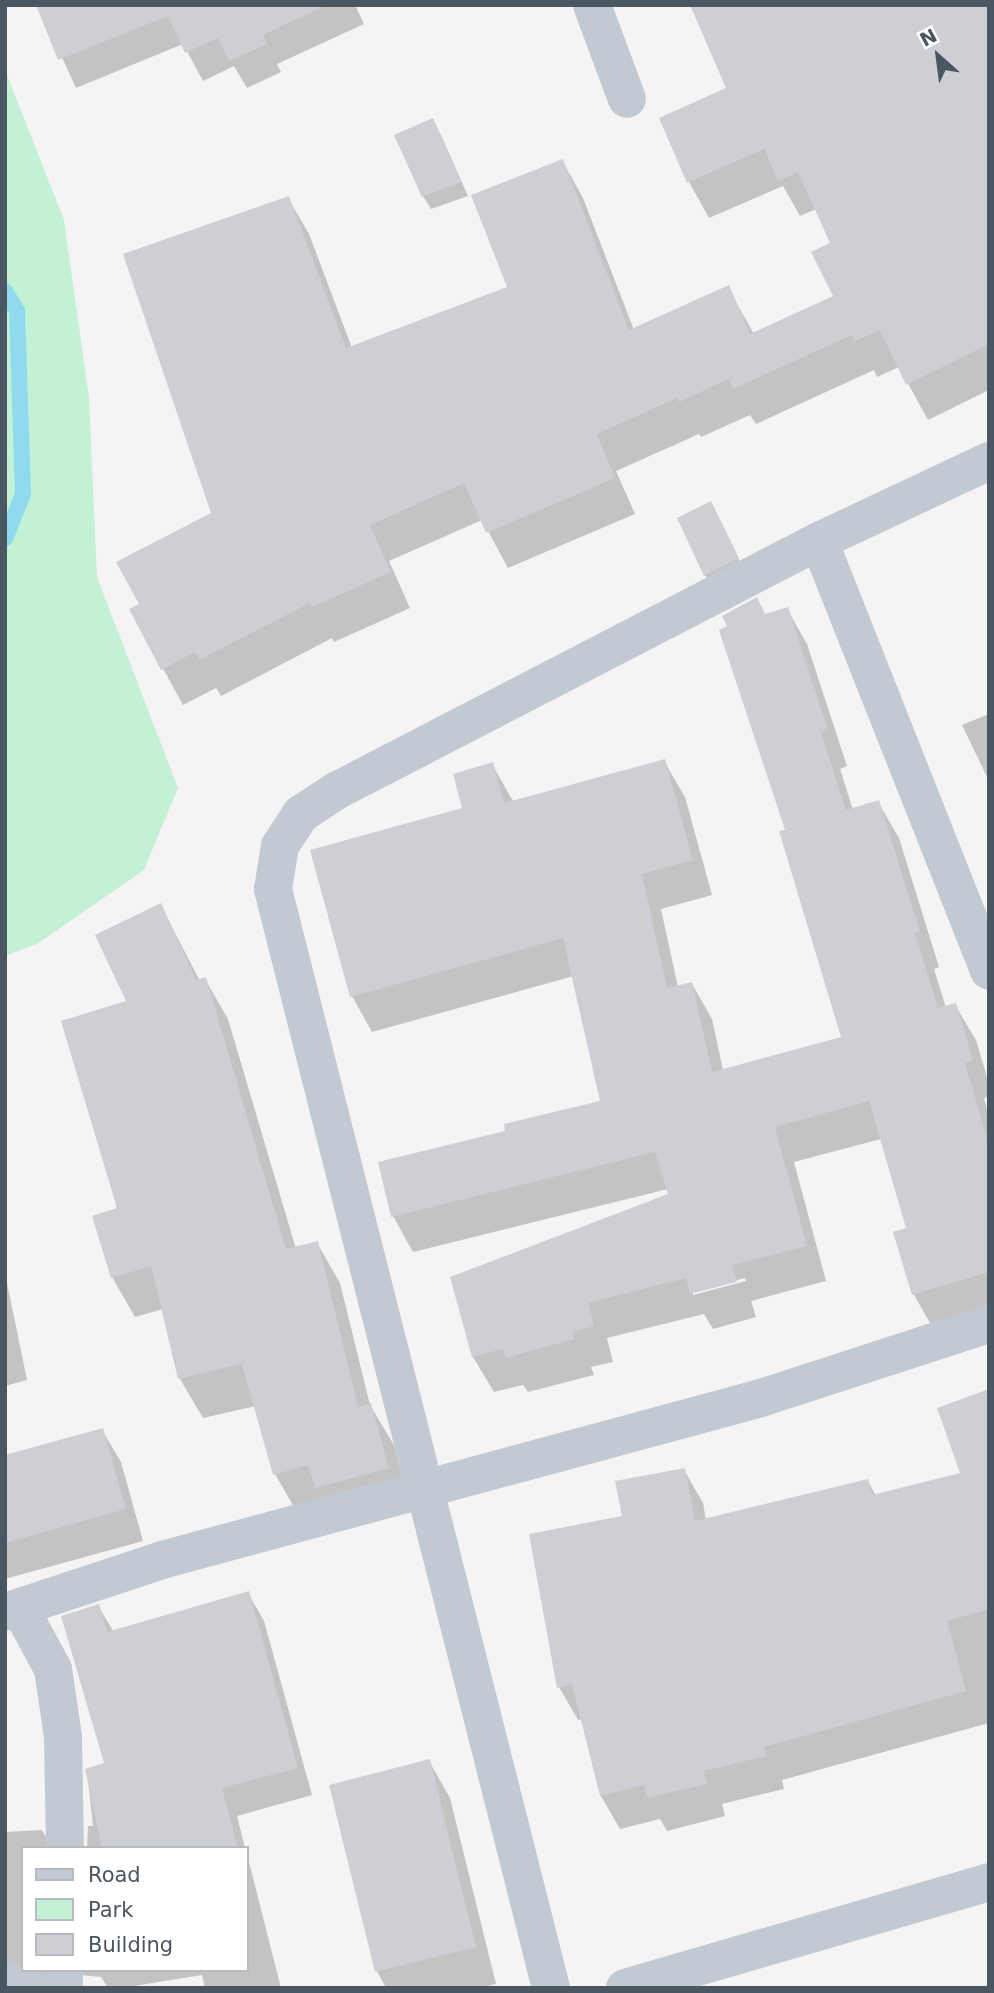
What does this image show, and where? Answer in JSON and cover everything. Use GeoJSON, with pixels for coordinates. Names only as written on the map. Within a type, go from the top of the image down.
{"type":"FeatureCollection","features":[{"type":"Feature","properties":{"kind":"street"},"geometry":{"type":"LineString","coordinates":[[592,5],[627,99]]}},
{"type":"Feature","properties":{"kind":"street"},"geometry":{"type":"LineString","coordinates":[[551,1988],[273,889],[280,846],[301,814],[336,791],[819,541],[989,461]]}},
{"type":"Feature","properties":{"kind":"street"},"geometry":{"type":"LineString","coordinates":[[819,541],[989,971]]}},
{"type":"Feature","properties":{"kind":"street"},"geometry":{"type":"LineString","coordinates":[[65,1846],[63,1737],[53,1669],[13,1610],[162,1560],[424,1492],[761,1398],[989,1324]]}},
{"type":"Feature","properties":{"kind":"street"},"geometry":{"type":"LineString","coordinates":[[625,1988],[989,1882]]}},
{"type":"Feature","properties":{"kind":"street"},"geometry":{"type":"LineString","coordinates":[[5,1981],[31,1988]]}},
{"type":"Feature","properties":{"kind":"green space"},"geometry":{"type":"Polygon","coordinates":[[[5,70],[64,220],[89,398],[97,577],[178,788],[144,870],[37,944],[5,956],[5,70]]]}},
{"type":"Feature","properties":{"kind":"building"},"geometry":{"type":"Polygon","coordinates":[[[36,5],[327,5],[263,35],[267,44],[229,61],[218,38],[185,53],[168,16],[58,60],[36,5]]]}},
{"type":"Feature","properties":{"kind":"building"},"geometry":{"type":"Polygon","coordinates":[[[690,5],[989,5],[989,344],[906,385],[880,330],[855,341],[852,335],[733,389],[729,379],[679,402],[677,398],[597,434],[615,478],[486,533],[464,483],[370,525],[391,572],[312,607],[310,603],[199,660],[195,652],[161,670],[129,609],[139,604],[116,562],[211,513],[123,254],[289,196],[346,348],[507,287],[471,195],[563,159],[629,330],[729,285],[750,334],[833,296],[811,252],[830,243],[798,172],[778,181],[764,149],[687,183],[659,118],[726,88],[690,5]]]}},
{"type":"Feature","properties":{"kind":"building"},"geometry":{"type":"Polygon","coordinates":[[[433,118],[461,182],[422,197],[394,135],[433,118]]]}},
{"type":"Feature","properties":{"kind":"building"},"geometry":{"type":"Polygon","coordinates":[[[711,501],[739,558],[704,576],[677,518],[711,501]]]}},
{"type":"Feature","properties":{"kind":"building"},"geometry":{"type":"Polygon","coordinates":[[[757,597],[765,614],[788,607],[828,730],[821,733],[846,810],[879,800],[920,932],[915,933],[938,1008],[956,1003],[973,1060],[965,1063],[989,1145],[989,1272],[912,1295],[893,1232],[906,1228],[869,1101],[775,1127],[807,1246],[732,1265],[737,1282],[690,1294],[686,1278],[588,1303],[594,1326],[572,1332],[574,1339],[506,1358],[503,1349],[472,1357],[450,1277],[668,1194],[655,1152],[391,1217],[378,1162],[505,1131],[504,1124],[600,1101],[563,938],[350,997],[310,850],[462,808],[453,774],[493,762],[504,803],[665,759],[693,860],[642,874],[667,988],[692,982],[712,1072],[841,1037],[779,831],[785,830],[719,630],[727,626],[722,616],[757,597]]]}},
{"type":"Feature","properties":{"kind":"building"},"geometry":{"type":"Polygon","coordinates":[[[161,903],[196,980],[206,977],[286,1249],[318,1241],[358,1407],[371,1403],[389,1468],[315,1488],[308,1465],[273,1475],[242,1364],[178,1379],[151,1266],[111,1278],[92,1216],[117,1208],[61,1021],[126,1001],[95,935],[161,903]]]}},
{"type":"Feature","properties":{"kind":"building"},"geometry":{"type":"Polygon","coordinates":[[[989,1389],[989,1609],[947,1621],[966,1691],[764,1747],[766,1756],[704,1771],[707,1784],[647,1798],[644,1785],[600,1796],[572,1684],[557,1688],[529,1534],[622,1516],[615,1481],[685,1468],[695,1521],[868,1479],[872,1495],[960,1473],[937,1408],[989,1389]]]}},
{"type":"Feature","properties":{"kind":"building"},"geometry":{"type":"Polygon","coordinates":[[[103,1428],[126,1509],[5,1543],[5,1455],[103,1428]]]}},
{"type":"Feature","properties":{"kind":"building"},"geometry":{"type":"Polygon","coordinates":[[[249,1591],[298,1768],[222,1788],[237,1846],[102,1846],[85,1769],[104,1763],[61,1616],[99,1604],[107,1632],[249,1591]]]}},
{"type":"Feature","properties":{"kind":"building"},"geometry":{"type":"Polygon","coordinates":[[[430,1759],[476,1947],[375,1972],[329,1785],[430,1759]]]}},
{"type":"Feature","properties":{"kind":"waterway"},"geometry":{"type":"LineString","coordinates":[[5,291],[17,311],[23,494],[5,539]]}}]}
